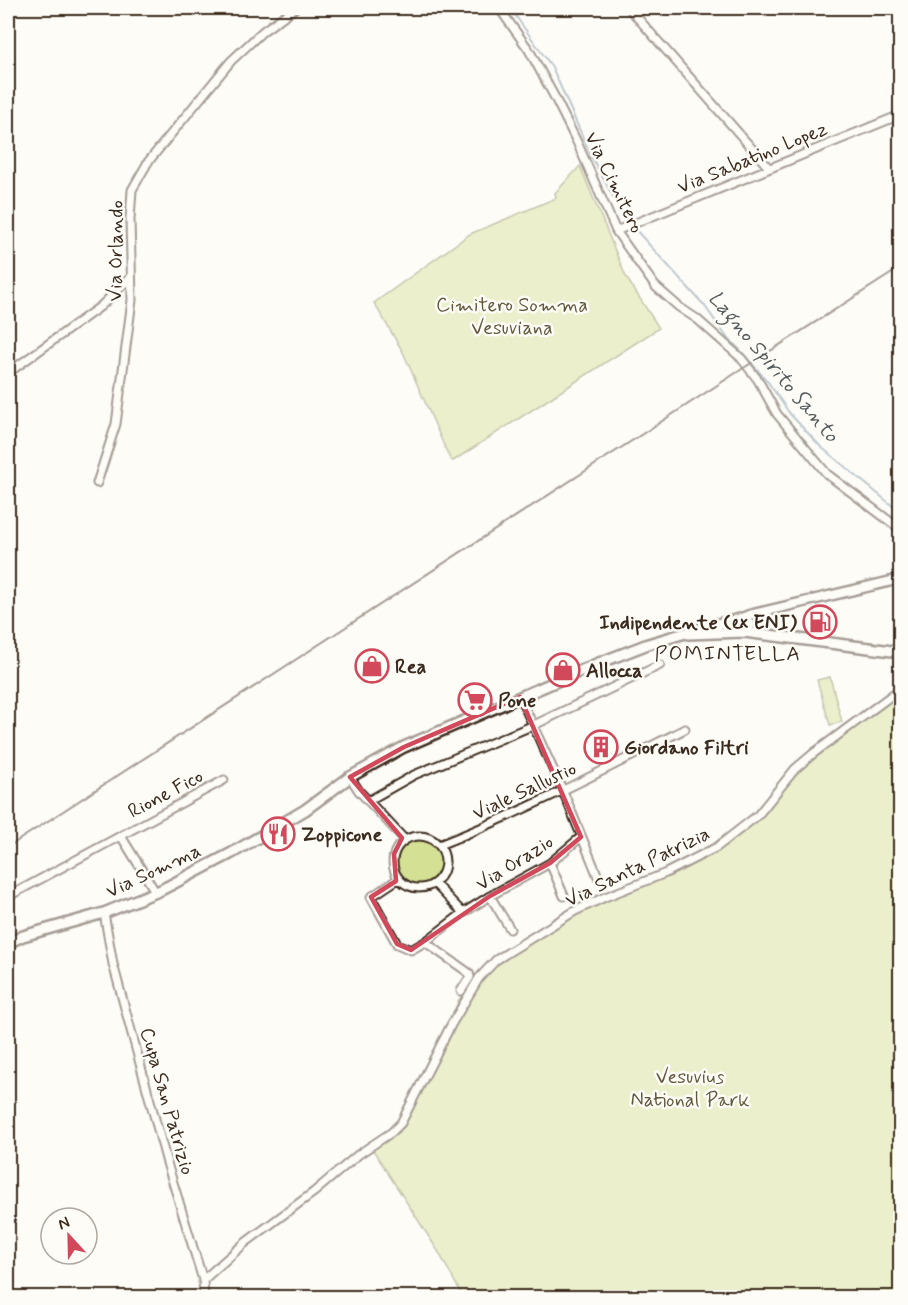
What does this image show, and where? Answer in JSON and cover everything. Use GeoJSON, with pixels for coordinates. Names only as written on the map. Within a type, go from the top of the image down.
{"type":"FeatureCollection","features":[{"type":"Feature","properties":{"kind":"main road"},"geometry":{"type":"LineString","coordinates":[[744,625],[765,633],[900,652]]}},
{"type":"Feature","properties":{"kind":"main road","name":"Via Somma"},"geometry":{"type":"LineString","coordinates":[[8,943],[23,936],[104,913],[156,892],[232,853],[305,810],[350,777],[404,747],[648,644],[709,626],[744,625]]}},
{"type":"Feature","properties":{"kind":"street"},"geometry":{"type":"LineString","coordinates":[[55,8],[111,8]]}},
{"type":"Feature","properties":{"kind":"street","name":"Via Orlando"},"geometry":{"type":"LineString","coordinates":[[97,483],[117,424],[132,300],[130,203],[132,190],[148,162],[231,61],[263,31],[295,8]]}},
{"type":"Feature","properties":{"kind":"street","name":"Via Cimitero"},"geometry":{"type":"LineString","coordinates":[[499,8],[529,50],[554,96],[616,231],[655,286],[741,357],[758,380],[777,414],[827,474],[900,529]]}},
{"type":"Feature","properties":{"kind":"street"},"geometry":{"type":"LineString","coordinates":[[629,8],[769,168]]}},
{"type":"Feature","properties":{"kind":"street","name":"Via Sabatino Lopez"},"geometry":{"type":"LineString","coordinates":[[616,231],[900,115]]}},
{"type":"Feature","properties":{"kind":"street"},"geometry":{"type":"LineString","coordinates":[[8,373],[101,306],[131,277]]}},
{"type":"Feature","properties":{"kind":"street"},"geometry":{"type":"LineString","coordinates":[[744,625],[764,612],[900,579]]}},
{"type":"Feature","properties":{"kind":"street"},"geometry":{"type":"LineString","coordinates":[[368,801],[414,776],[534,725],[660,665]]}},
{"type":"Feature","properties":{"kind":"street","name":"Via Santa Patrizia"},"geometry":{"type":"LineString","coordinates":[[203,1280],[246,1243],[401,1123],[479,978],[496,960],[575,911],[666,873],[717,847],[758,815],[795,769],[900,689]]}},
{"type":"Feature","properties":{"kind":"street"},"geometry":{"type":"LineString","coordinates":[[520,697],[563,791],[599,879]]}},
{"type":"Feature","properties":{"kind":"street","name":"Viale Sallustio"},"geometry":{"type":"LineString","coordinates":[[439,845],[481,829],[563,791],[685,729]]}},
{"type":"Feature","properties":{"kind":"street"},"geometry":{"type":"LineString","coordinates":[[350,777],[368,801],[405,840]]}},
{"type":"Feature","properties":{"kind":"street","name":"Rione Fico"},"geometry":{"type":"LineString","coordinates":[[11,895],[224,780]]}},
{"type":"Feature","properties":{"kind":"street","name":"Rione Fico"},"geometry":{"type":"LineString","coordinates":[[121,836],[156,892]]}},
{"type":"Feature","properties":{"kind":"street"},"geometry":{"type":"LineString","coordinates":[[435,884],[420,889],[412,888],[399,879],[392,863],[398,846],[405,840],[419,836],[433,840],[439,845]]}},
{"type":"Feature","properties":{"kind":"street","name":"Via Orazio"},"geometry":{"type":"LineString","coordinates":[[425,942],[490,896],[550,864],[581,837]]}},
{"type":"Feature","properties":{"kind":"street","name":"Via Orazio"},"geometry":{"type":"LineString","coordinates":[[439,845],[444,852],[445,870],[435,884],[463,913]]}},
{"type":"Feature","properties":{"kind":"street"},"geometry":{"type":"LineString","coordinates":[[550,864],[564,896]]}},
{"type":"Feature","properties":{"kind":"street"},"geometry":{"type":"LineString","coordinates":[[399,879],[371,897],[397,944],[411,950],[425,942],[470,973],[461,991]]}},
{"type":"Feature","properties":{"kind":"street"},"geometry":{"type":"LineString","coordinates":[[490,896],[510,929]]}},
{"type":"Feature","properties":{"kind":"street","name":"Cupa San Patrizio"},"geometry":{"type":"LineString","coordinates":[[104,913],[113,964],[167,1163],[203,1280],[204,1298]]}},
{"type":"Feature","properties":{"kind":"highlighted area"},"geometry":{"type":"Polygon","coordinates":[[[520,697],[581,837],[550,863],[490,896],[411,950],[397,944],[371,897],[396,881],[394,854],[402,838],[350,777],[404,747],[520,697]]]}},
{"type":"Feature","properties":{"kind":"green space","name":"Cimitero Somma Vesuviana"},"geometry":{"type":"Polygon","coordinates":[[[580,166],[626,277],[659,328],[453,461],[450,459],[403,352],[374,303],[470,234],[556,198],[555,193],[580,166]]]}},
{"type":"Feature","properties":{"kind":"green space"},"geometry":{"type":"Polygon","coordinates":[[[830,677],[842,722],[830,725],[817,680],[830,677]]]}},
{"type":"Feature","properties":{"kind":"green space","name":"Vesuvius National Park"},"geometry":{"type":"Polygon","coordinates":[[[900,686],[900,1297],[463,1297],[438,1251],[371,1147],[401,1121],[453,1016],[458,1001],[474,979],[499,955],[578,908],[687,861],[731,836],[772,797],[799,761],[900,686]]]}},
{"type":"Feature","properties":{"kind":"green space"},"geometry":{"type":"Polygon","coordinates":[[[419,840],[434,847],[441,862],[434,877],[419,884],[404,877],[397,862],[404,847],[419,840]]]}},
{"type":"Feature","properties":{"kind":"waterway","name":"Lagno Spirito Santo"},"geometry":{"type":"LineString","coordinates":[[510,8],[552,67],[591,156],[629,221]]}},
{"type":"Feature","properties":{"kind":"waterway","name":"Lagno Spirito Santo"},"geometry":{"type":"LineString","coordinates":[[634,228],[704,305],[726,336],[768,382],[790,414],[821,447],[900,512]]}},
{"type":"Feature","properties":{"kind":"railway"},"geometry":{"type":"LineString","coordinates":[[8,847],[900,268]]}},
{"type":"Feature","properties":{"kind":"place","name":"Indipendente (ex ENI)"},"geometry":{"type":"Point","coordinates":[820,622]}},
{"type":"Feature","properties":{"kind":"place","name":"Rea"},"geometry":{"type":"Point","coordinates":[372,666]}},
{"type":"Feature","properties":{"kind":"place","name":"Allocca"},"geometry":{"type":"Point","coordinates":[563,670]}},
{"type":"Feature","properties":{"kind":"place","name":"Pone"},"geometry":{"type":"Point","coordinates":[475,700]}},
{"type":"Feature","properties":{"kind":"place","name":"Giordano Filtri"},"geometry":{"type":"Point","coordinates":[601,747]}},
{"type":"Feature","properties":{"kind":"place","name":"Zoppicone"},"geometry":{"type":"Point","coordinates":[278,834]}},
{"type":"Feature","properties":{"kind":"district","name":"POMINTELLA"},"geometry":{"type":"Point","coordinates":[728,653]}}]}
